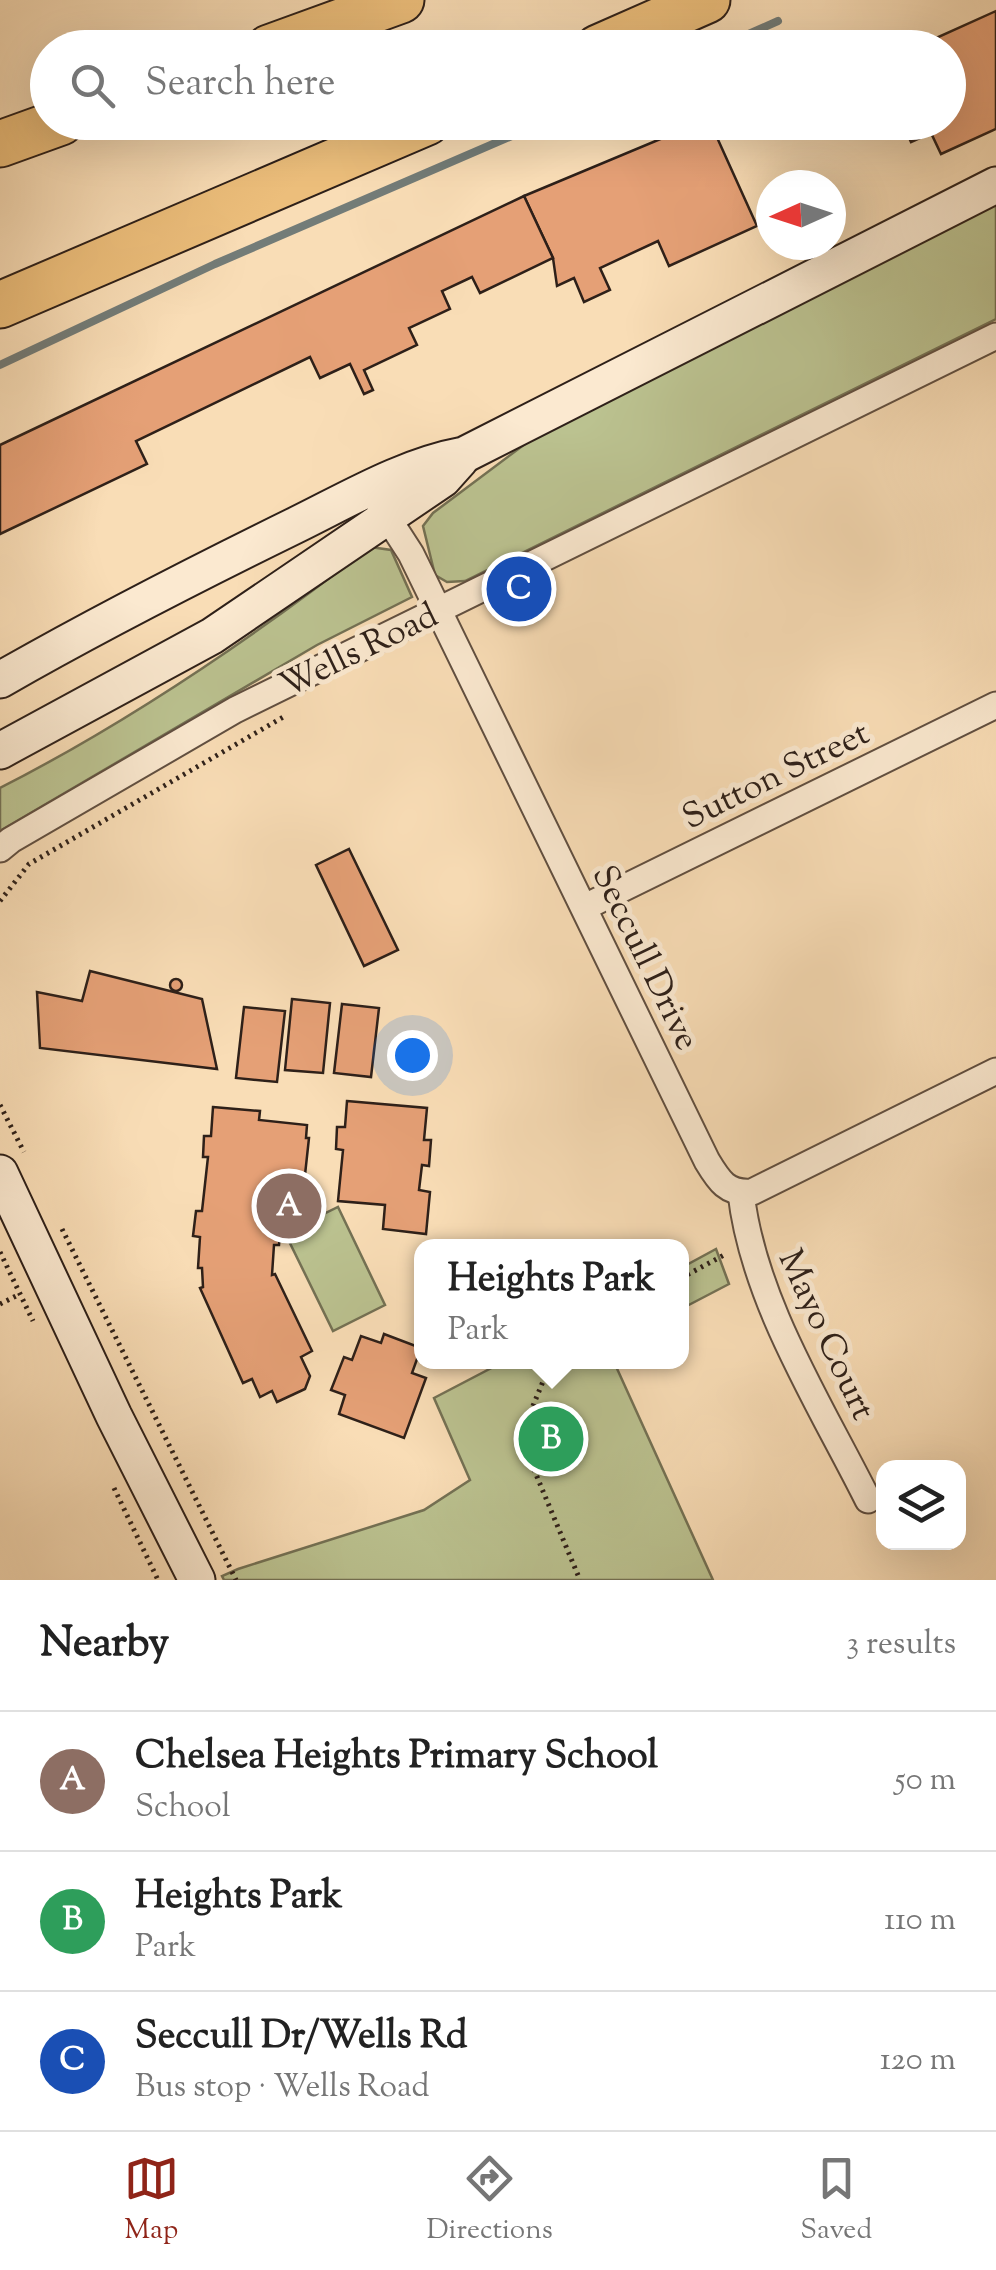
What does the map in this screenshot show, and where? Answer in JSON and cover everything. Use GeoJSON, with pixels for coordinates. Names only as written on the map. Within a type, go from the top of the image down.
{"type":"FeatureCollection","features":[{"type":"Feature","properties":{"kind":"highway"},"geometry":{"type":"LineString","coordinates":[[318,30],[400,0]]}},
{"type":"Feature","properties":{"kind":"highway"},"geometry":{"type":"LineString","coordinates":[[639,30],[707,0]]}},
{"type":"Feature","properties":{"kind":"highway"},"geometry":{"type":"LineString","coordinates":[[0,144],[30,133]]}},
{"type":"Feature","properties":{"kind":"highway"},"geometry":{"type":"LineString","coordinates":[[0,305],[385,140]]}},
{"type":"Feature","properties":{"kind":"main road"},"geometry":{"type":"LineString","coordinates":[[0,680],[118,612],[443,479],[464,455],[996,185]]}},
{"type":"Feature","properties":{"kind":"main road"},"geometry":{"type":"LineString","coordinates":[[0,751],[212,636],[378,503]]}},
{"type":"Feature","properties":{"kind":"main road"},"geometry":{"type":"LineString","coordinates":[[13,1164],[114,1416],[198,1580]]}},
{"type":"Feature","properties":{"kind":"street","name":"Wells Road"},"geometry":{"type":"LineString","coordinates":[[0,849],[235,710],[996,336]]}},
{"type":"Feature","properties":{"kind":"street","name":"Seccull Drive"},"geometry":{"type":"LineString","coordinates":[[378,503],[410,554],[707,1161],[718,1180],[741,1193]]}},
{"type":"Feature","properties":{"kind":"street","name":"Sutton Street"},"geometry":{"type":"LineString","coordinates":[[585,907],[996,705]]}},
{"type":"Feature","properties":{"kind":"street"},"geometry":{"type":"LineString","coordinates":[[741,1193],[752,1192],[996,1071]]}},
{"type":"Feature","properties":{"kind":"street","name":"Mayo Court"},"geometry":{"type":"LineString","coordinates":[[741,1193],[752,1260],[868,1500]]}},
{"type":"Feature","properties":{"kind":"path"},"geometry":{"type":"LineString","coordinates":[[0,900],[29,864],[291,713]]}},
{"type":"Feature","properties":{"kind":"path"},"geometry":{"type":"LineString","coordinates":[[0,1104],[13,1164]]}},
{"type":"Feature","properties":{"kind":"path"},"geometry":{"type":"LineString","coordinates":[[59,1222],[236,1580]]}},
{"type":"Feature","properties":{"kind":"path"},"geometry":{"type":"LineString","coordinates":[[689,1274],[725,1256],[745,1227]]}},
{"type":"Feature","properties":{"kind":"path"},"geometry":{"type":"LineString","coordinates":[[0,1304],[20,1294]]}},
{"type":"Feature","properties":{"kind":"path"},"geometry":{"type":"LineString","coordinates":[[547,1369],[528,1418],[530,1460],[580,1580]]}},
{"type":"Feature","properties":{"kind":"green space"},"geometry":{"type":"Polygon","coordinates":[[[996,204],[996,319],[465,581],[447,582],[435,575],[423,526],[433,513],[529,441],[996,204]]]}},
{"type":"Feature","properties":{"kind":"green space"},"geometry":{"type":"Polygon","coordinates":[[[370,547],[391,550],[412,597],[317,645],[0,831],[0,788],[97,735],[191,676],[370,547]]]}},
{"type":"Feature","properties":{"kind":"green space"},"geometry":{"type":"Polygon","coordinates":[[[338,1207],[385,1305],[333,1331],[285,1233],[338,1207]]]}},
{"type":"Feature","properties":{"kind":"green space"},"geometry":{"type":"Polygon","coordinates":[[[716,1249],[729,1284],[689,1305],[689,1264],[716,1249]]]}},
{"type":"Feature","properties":{"kind":"green space"},"geometry":{"type":"Polygon","coordinates":[[[490,1369],[617,1369],[713,1580],[224,1580],[222,1576],[238,1569],[424,1510],[470,1480],[434,1398],[490,1369]]]}},
{"type":"Feature","properties":{"kind":"building"},"geometry":{"type":"Polygon","coordinates":[[[996,11],[996,129],[941,154],[934,140],[966,140],[966,30],[954,30],[996,11]]]}},
{"type":"Feature","properties":{"kind":"building"},"geometry":{"type":"Polygon","coordinates":[[[658,140],[718,140],[756,224],[669,266],[658,241],[600,268],[610,290],[584,302],[574,278],[557,286],[553,258],[524,196],[658,140]]]}},
{"type":"Feature","properties":{"kind":"building"},"geometry":{"type":"Polygon","coordinates":[[[524,196],[553,258],[480,293],[472,277],[442,291],[450,309],[409,328],[417,345],[364,370],[373,390],[364,394],[350,364],[320,378],[310,357],[136,441],[147,464],[0,534],[0,445],[524,196]]]}},
{"type":"Feature","properties":{"kind":"building"},"geometry":{"type":"Polygon","coordinates":[[[349,849],[398,950],[364,966],[316,865],[349,849]]]}},
{"type":"Feature","properties":{"kind":"building"},"geometry":{"type":"Polygon","coordinates":[[[90,971],[202,999],[217,1069],[40,1048],[37,992],[82,1001],[90,971]]]}},
{"type":"Feature","properties":{"kind":"building"},"geometry":{"type":"Polygon","coordinates":[[[176,979],[182,985],[176,991],[170,985],[176,979]]]}},
{"type":"Feature","properties":{"kind":"building"},"geometry":{"type":"Polygon","coordinates":[[[292,999],[330,1003],[323,1073],[285,1070],[292,999]]]}},
{"type":"Feature","properties":{"kind":"building"},"geometry":{"type":"Polygon","coordinates":[[[342,1004],[379,1008],[371,1077],[334,1073],[342,1004]]]}},
{"type":"Feature","properties":{"kind":"building"},"geometry":{"type":"Polygon","coordinates":[[[244,1007],[285,1011],[277,1082],[236,1078],[244,1007]]]}},
{"type":"Feature","properties":{"kind":"building"},"geometry":{"type":"Polygon","coordinates":[[[347,1101],[427,1108],[424,1140],[431,1140],[429,1166],[422,1165],[419,1190],[430,1192],[426,1234],[383,1229],[385,1205],[338,1201],[343,1150],[336,1149],[337,1127],[345,1127],[347,1101]]]}},
{"type":"Feature","properties":{"kind":"building"},"geometry":{"type":"Polygon","coordinates":[[[213,1107],[260,1111],[259,1120],[307,1125],[304,1184],[281,1185],[279,1245],[274,1245],[272,1275],[275,1274],[312,1351],[301,1357],[310,1376],[305,1389],[277,1402],[272,1391],[260,1397],[252,1379],[243,1383],[200,1288],[200,1237],[193,1236],[196,1211],[202,1211],[208,1157],[203,1157],[204,1136],[211,1136],[213,1107]]]}},
{"type":"Feature","properties":{"kind":"building"},"geometry":{"type":"Polygon","coordinates":[[[384,1334],[414,1345],[412,1373],[426,1378],[404,1438],[339,1414],[345,1395],[331,1390],[344,1357],[352,1360],[361,1336],[381,1343],[384,1334]]]}},
{"type":"Feature","properties":{"kind":"waterway"},"geometry":{"type":"LineString","coordinates":[[758,30],[778,21]]}},
{"type":"Feature","properties":{"kind":"waterway"},"geometry":{"type":"LineString","coordinates":[[0,365],[215,264],[502,140]]}},
{"type":"Feature","properties":{"kind":"place","name":"Seccull Dr/Wells Rd"},"geometry":{"type":"Point","coordinates":[519,589]}},
{"type":"Feature","properties":{"kind":"place","name":"Chelsea Heights Primary School"},"geometry":{"type":"Point","coordinates":[289,1206]}},
{"type":"Feature","properties":{"kind":"place","name":"Heights Park"},"geometry":{"type":"Point","coordinates":[551,1439]}}]}
